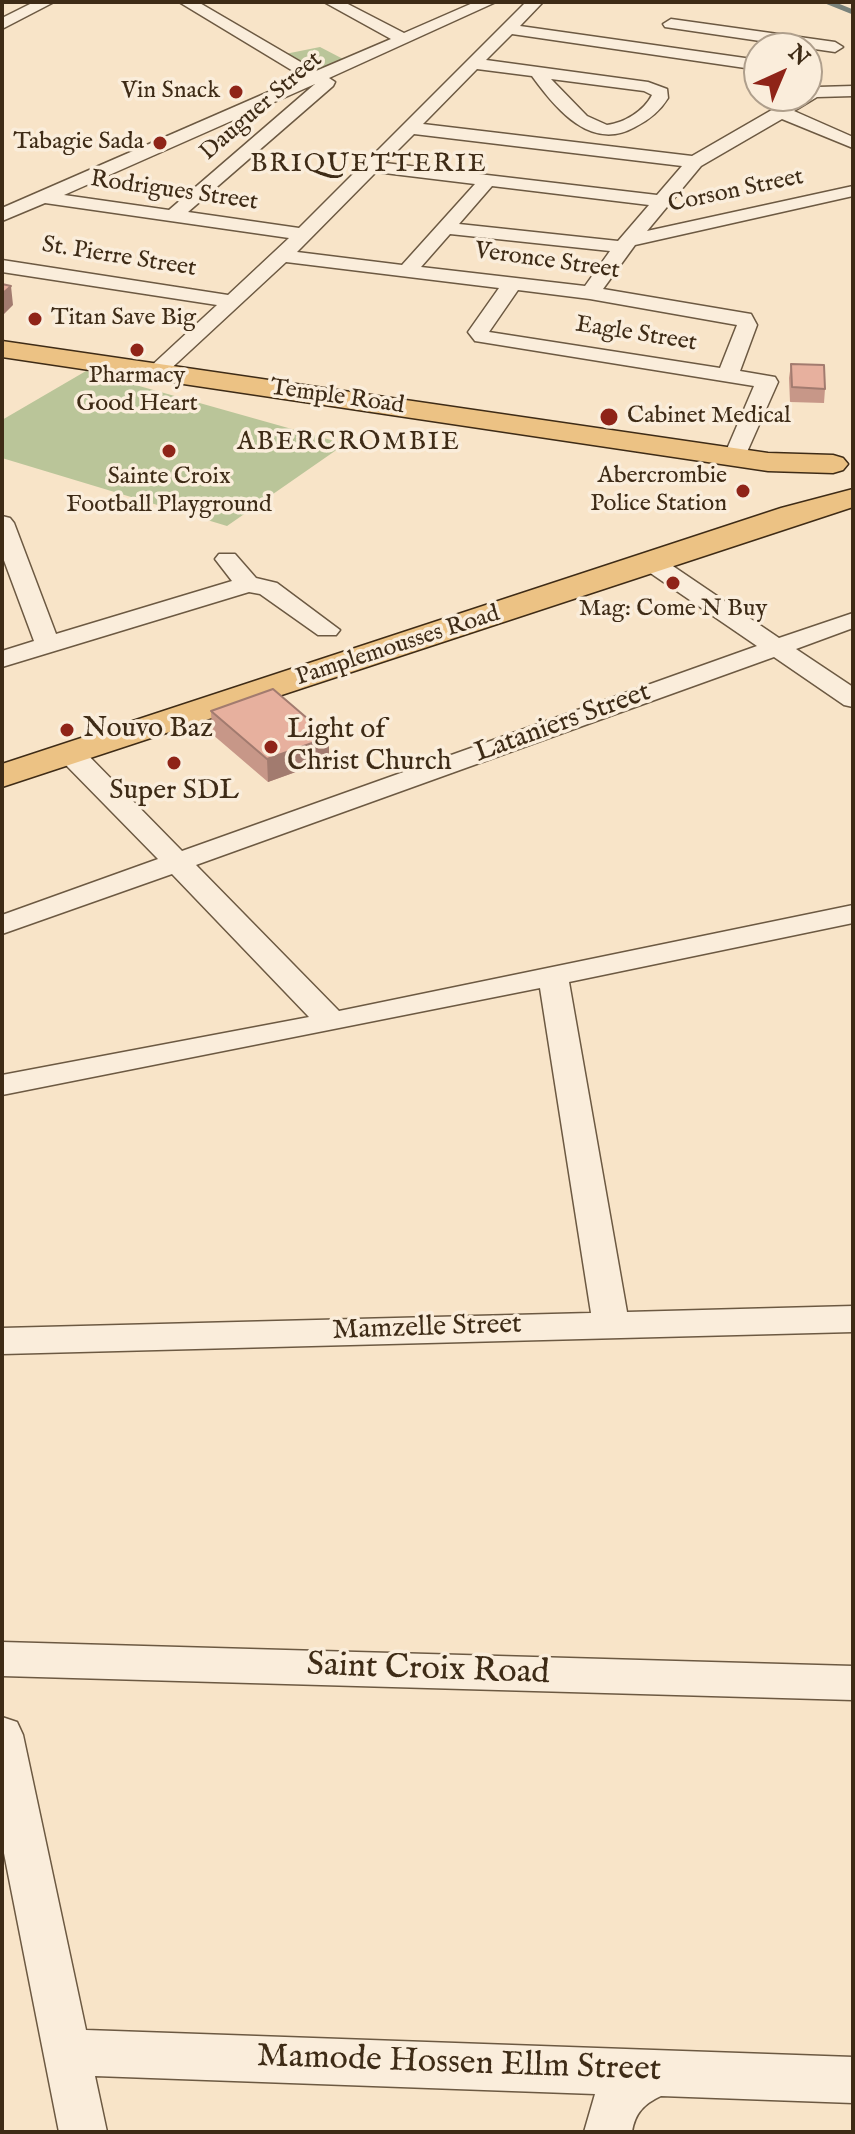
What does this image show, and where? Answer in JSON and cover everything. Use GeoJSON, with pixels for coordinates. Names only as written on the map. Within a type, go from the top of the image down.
{"type":"FeatureCollection","features":[{"type":"Feature","properties":{"kind":"main road","name":"Temple Road"},"geometry":{"type":"LineString","coordinates":[[2,349],[735,456],[841,480]]}},
{"type":"Feature","properties":{"kind":"main road"},"geometry":{"type":"LineString","coordinates":[[776,466],[803,486],[798,510]]}},
{"type":"Feature","properties":{"kind":"main road","name":"Pamplemousses Road"},"geometry":{"type":"LineString","coordinates":[[2,776],[652,563],[798,510],[841,480]]}},
{"type":"Feature","properties":{"kind":"street"},"geometry":{"type":"LineString","coordinates":[[2,24],[46,2]]}},
{"type":"Feature","properties":{"kind":"street"},"geometry":{"type":"LineString","coordinates":[[189,2],[314,77]]}},
{"type":"Feature","properties":{"kind":"street"},"geometry":{"type":"LineString","coordinates":[[332,2],[404,39]]}},
{"type":"Feature","properties":{"kind":"street"},"geometry":{"type":"LineString","coordinates":[[2,215],[488,2]]}},
{"type":"Feature","properties":{"kind":"street"},"geometry":{"type":"LineString","coordinates":[[157,371],[229,301],[282,256],[300,234],[476,64],[535,2]]}},
{"type":"Feature","properties":{"kind":"street"},"geometry":{"type":"LineString","coordinates":[[657,49],[668,17],[835,47]]}},
{"type":"Feature","properties":{"kind":"street"},"geometry":{"type":"LineString","coordinates":[[510,29],[743,62]]}},
{"type":"Feature","properties":{"kind":"street","name":"Dauguer Street"},"geometry":{"type":"LineString","coordinates":[[172,217],[348,64]]}},
{"type":"Feature","properties":{"kind":"street"},"geometry":{"type":"LineString","coordinates":[[476,64],[648,87],[661,93],[659,102],[625,129],[600,130],[576,117],[538,73]]}},
{"type":"Feature","properties":{"kind":"street"},"geometry":{"type":"LineString","coordinates":[[823,90],[853,91]]}},
{"type":"Feature","properties":{"kind":"street"},"geometry":{"type":"LineString","coordinates":[[590,293],[626,243],[695,162],[781,112],[853,143]]}},
{"type":"Feature","properties":{"kind":"street"},"geometry":{"type":"LineString","coordinates":[[409,128],[695,162]]}},
{"type":"Feature","properties":{"kind":"street"},"geometry":{"type":"LineString","coordinates":[[368,166],[664,201]]}},
{"type":"Feature","properties":{"kind":"street"},"geometry":{"type":"LineString","coordinates":[[408,270],[488,180]]}},
{"type":"Feature","properties":{"kind":"street","name":"Corson Street"},"geometry":{"type":"LineString","coordinates":[[445,228],[626,243],[853,191]]}},
{"type":"Feature","properties":{"kind":"street","name":"Rodrigues Street"},"geometry":{"type":"LineString","coordinates":[[41,197],[300,234]]}},
{"type":"Feature","properties":{"kind":"street","name":"Veronce Street"},"geometry":{"type":"LineString","coordinates":[[282,256],[590,293],[744,318],[747,325],[728,375]]}},
{"type":"Feature","properties":{"kind":"street","name":"St. Pierre Street"},"geometry":{"type":"LineString","coordinates":[[2,266],[229,301]]}},
{"type":"Feature","properties":{"kind":"street","name":"Eagle Street"},"geometry":{"type":"LineString","coordinates":[[513,283],[481,326],[478,332],[482,337],[768,384],[735,456]]}},
{"type":"Feature","properties":{"kind":"street"},"geometry":{"type":"LineString","coordinates":[[2,523],[48,646]]}},
{"type":"Feature","properties":{"kind":"street"},"geometry":{"type":"LineString","coordinates":[[227,559],[248,584]]}},
{"type":"Feature","properties":{"kind":"street"},"geometry":{"type":"LineString","coordinates":[[652,563],[853,699]]}},
{"type":"Feature","properties":{"kind":"street"},"geometry":{"type":"LineString","coordinates":[[2,659],[248,584],[268,588],[327,630]]}},
{"type":"Feature","properties":{"kind":"street","name":"Lataniers Street"},"geometry":{"type":"LineString","coordinates":[[2,925],[853,620]]}},
{"type":"Feature","properties":{"kind":"street"},"geometry":{"type":"LineString","coordinates":[[71,754],[332,1022]]}},
{"type":"Feature","properties":{"kind":"street"},"geometry":{"type":"LineString","coordinates":[[2,1085],[332,1022],[853,914]]}},
{"type":"Feature","properties":{"kind":"street"},"geometry":{"type":"LineString","coordinates":[[553,977],[611,1324]]}},
{"type":"Feature","properties":{"kind":"street","name":"Mamzelle Street"},"geometry":{"type":"LineString","coordinates":[[2,1341],[853,1319]]}},
{"type":"Feature","properties":{"kind":"street","name":"Saint Croix Road"},"geometry":{"type":"LineString","coordinates":[[2,1659],[853,1683]]}},
{"type":"Feature","properties":{"kind":"street"},"geometry":{"type":"LineString","coordinates":[[2,1735],[83,2132]]}},
{"type":"Feature","properties":{"kind":"street","name":"Mamode Hossen Ellm Street"},"geometry":{"type":"LineString","coordinates":[[65,2052],[853,2080]]}},
{"type":"Feature","properties":{"kind":"street"},"geometry":{"type":"LineString","coordinates":[[608,2132],[609,2110],[636,2081],[667,2072]]}},
{"type":"Feature","properties":{"kind":"green space"},"geometry":{"type":"Polygon","coordinates":[[[320,47],[345,60],[317,71],[285,54],[320,47]]]}},
{"type":"Feature","properties":{"kind":"green space","name":"Sainte Croix Football Playground"},"geometry":{"type":"Polygon","coordinates":[[[86,371],[345,444],[227,526],[2,458],[2,420],[86,371]]]}},
{"type":"Feature","properties":{"kind":"building"},"geometry":{"type":"Polygon","coordinates":[[[2,284],[11,286],[2,294],[2,284]]]}},
{"type":"Feature","properties":{"kind":"building"},"geometry":{"type":"Polygon","coordinates":[[[791,364],[824,365],[825,389],[792,387],[791,364]]]}},
{"type":"Feature","properties":{"kind":"building"},"geometry":{"type":"Polygon","coordinates":[[[273,689],[329,737],[267,759],[211,711],[273,689]]]}},
{"type":"Feature","properties":{"kind":"waterway"},"geometry":{"type":"LineString","coordinates":[[828,2],[853,12]]}},
{"type":"Feature","properties":{"kind":"place","name":"Vin Snack"},"geometry":{"type":"Point","coordinates":[236,92]}},
{"type":"Feature","properties":{"kind":"place","name":"Tabagie Sada"},"geometry":{"type":"Point","coordinates":[160,143]}},
{"type":"Feature","properties":{"kind":"place","name":"Titan Save Big"},"geometry":{"type":"Point","coordinates":[35,319]}},
{"type":"Feature","properties":{"kind":"place","name":"Pharmacy Good Heart"},"geometry":{"type":"Point","coordinates":[137,350]}},
{"type":"Feature","properties":{"kind":"place","name":"Cabinet Medical"},"geometry":{"type":"Point","coordinates":[609,417]}},
{"type":"Feature","properties":{"kind":"place","name":"Sainte Croix Football Playground"},"geometry":{"type":"Point","coordinates":[169,451]}},
{"type":"Feature","properties":{"kind":"place","name":"Abercrombie Police Station"},"geometry":{"type":"Point","coordinates":[743,491]}},
{"type":"Feature","properties":{"kind":"place","name":"Mag: Come N Buy"},"geometry":{"type":"Point","coordinates":[673,583]}},
{"type":"Feature","properties":{"kind":"place","name":"Nouvo Baz"},"geometry":{"type":"Point","coordinates":[67,730]}},
{"type":"Feature","properties":{"kind":"place","name":"Light of Christ Church"},"geometry":{"type":"Point","coordinates":[271,747]}},
{"type":"Feature","properties":{"kind":"place","name":"Super SDL"},"geometry":{"type":"Point","coordinates":[174,763]}},
{"type":"Feature","properties":{"kind":"district","name":"BRIQUETTERIE"},"geometry":{"type":"Point","coordinates":[369,166]}},
{"type":"Feature","properties":{"kind":"district","name":"ABERCROMBIE"},"geometry":{"type":"Point","coordinates":[349,444]}}]}
